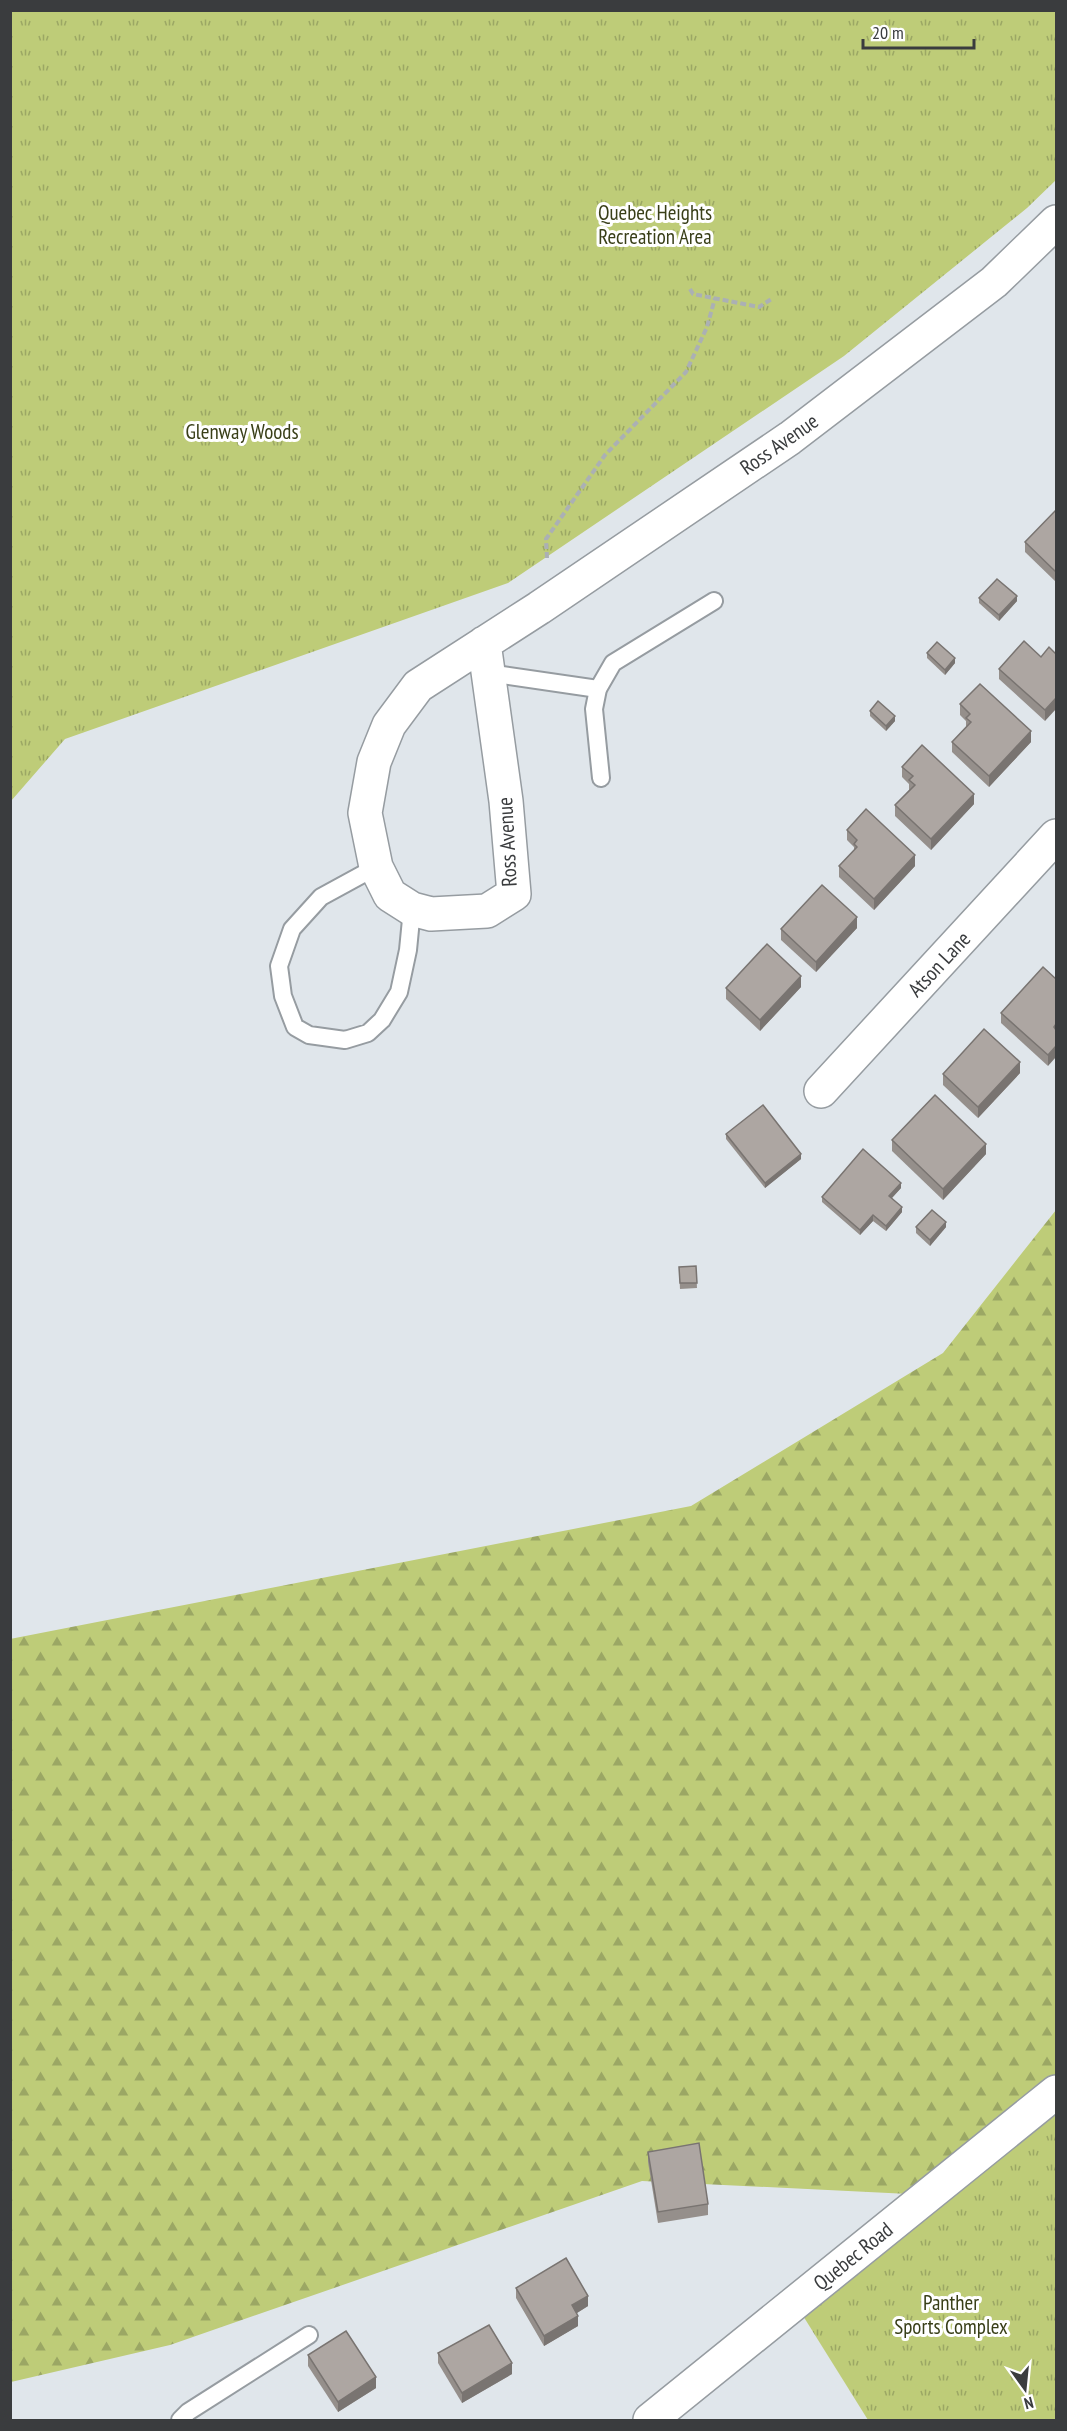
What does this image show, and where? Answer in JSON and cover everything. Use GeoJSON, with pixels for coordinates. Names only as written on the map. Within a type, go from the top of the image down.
{"type":"FeatureCollection","features":[{"type":"Feature","properties":{"kind":"street","name":"Ross Avenue"},"geometry":{"type":"LineString","coordinates":[[486,658],[506,801],[514,894],[487,911],[431,914],[412,909],[390,895],[376,867],[365,813],[374,762],[389,725],[418,686],[486,658],[539,608],[790,438],[994,282],[1056,222]]}},
{"type":"Feature","properties":{"kind":"street","name":"Atson Lane"},"geometry":{"type":"LineString","coordinates":[[821,1091],[1056,836]]}},
{"type":"Feature","properties":{"kind":"street","name":"Quebec Road"},"geometry":{"type":"LineString","coordinates":[[650,2421],[1056,2092]]}},
{"type":"Feature","properties":{"kind":"lane"},"geometry":{"type":"LineString","coordinates":[[601,778],[594,709],[598,688],[613,663],[714,601]]}},
{"type":"Feature","properties":{"kind":"lane"},"geometry":{"type":"LineString","coordinates":[[486,658],[598,688]]}},
{"type":"Feature","properties":{"kind":"lane"},"geometry":{"type":"LineString","coordinates":[[376,867],[321,897],[292,929],[279,966],[283,996],[295,1027],[309,1035],[345,1041],[368,1033],[382,1020],[399,992],[408,950],[412,909]]}},
{"type":"Feature","properties":{"kind":"lane"},"geometry":{"type":"LineString","coordinates":[[180,2421],[188,2412],[309,2335]]}},
{"type":"Feature","properties":{"kind":"path"},"geometry":{"type":"LineString","coordinates":[[690,289],[693,294],[759,307],[773,298]]}},
{"type":"Feature","properties":{"kind":"path"},"geometry":{"type":"LineString","coordinates":[[551,565],[548,559],[546,539],[605,455],[686,372],[707,327],[715,298]]}},
{"type":"Feature","properties":{"kind":"green space"},"geometry":{"type":"Polygon","coordinates":[[[11,10],[1056,11],[1056,180],[1027,208],[844,356],[508,583],[65,739],[11,801],[11,10]]]}},
{"type":"Feature","properties":{"kind":"green space"},"geometry":{"type":"Polygon","coordinates":[[[1056,1210],[1056,2092],[929,2195],[642,2181],[170,2345],[11,2382],[10,1639],[691,1506],[943,1353],[1056,1210]]]}},
{"type":"Feature","properties":{"kind":"green space","name":"Panther Sports Complex"},"geometry":{"type":"Polygon","coordinates":[[[1056,2092],[1056,2420],[868,2420],[795,2303],[1056,2092]]]}},
{"type":"Feature","properties":{"kind":"building"},"geometry":{"type":"Polygon","coordinates":[[[1056,512],[1056,572],[1025,542],[1056,512]]]}},
{"type":"Feature","properties":{"kind":"building"},"geometry":{"type":"Polygon","coordinates":[[[997,579],[1017,596],[999,615],[979,598],[997,579]]]}},
{"type":"Feature","properties":{"kind":"building"},"geometry":{"type":"Polygon","coordinates":[[[1024,641],[1041,657],[1049,647],[1056,654],[1056,698],[1045,710],[999,669],[1024,641]]]}},
{"type":"Feature","properties":{"kind":"building"},"geometry":{"type":"Polygon","coordinates":[[[937,642],[955,658],[945,670],[927,653],[937,642]]]}},
{"type":"Feature","properties":{"kind":"building"},"geometry":{"type":"Polygon","coordinates":[[[980,684],[1031,731],[989,776],[952,742],[971,722],[966,718],[970,714],[960,704],[980,684]]]}},
{"type":"Feature","properties":{"kind":"building"},"geometry":{"type":"Polygon","coordinates":[[[878,701],[895,716],[886,726],[870,711],[878,701]]]}},
{"type":"Feature","properties":{"kind":"building"},"geometry":{"type":"Polygon","coordinates":[[[922,745],[974,794],[931,839],[895,805],[915,785],[909,780],[913,776],[902,767],[922,745]]]}},
{"type":"Feature","properties":{"kind":"building"},"geometry":{"type":"Polygon","coordinates":[[[866,809],[915,855],[874,899],[839,866],[857,847],[854,844],[857,840],[847,830],[866,809]]]}},
{"type":"Feature","properties":{"kind":"building"},"geometry":{"type":"Polygon","coordinates":[[[822,885],[857,917],[816,962],[781,929],[822,885]]]}},
{"type":"Feature","properties":{"kind":"building"},"geometry":{"type":"Polygon","coordinates":[[[767,944],[801,976],[760,1020],[726,988],[767,944]]]}},
{"type":"Feature","properties":{"kind":"building"},"geometry":{"type":"Polygon","coordinates":[[[1043,967],[1056,979],[1056,1024],[1054,1027],[1056,1046],[1048,1055],[1001,1013],[1043,967]]]}},
{"type":"Feature","properties":{"kind":"building"},"geometry":{"type":"Polygon","coordinates":[[[984,1029],[1020,1062],[978,1107],[943,1074],[984,1029]]]}},
{"type":"Feature","properties":{"kind":"building"},"geometry":{"type":"Polygon","coordinates":[[[935,1095],[986,1144],[943,1189],[892,1140],[935,1095]]]}},
{"type":"Feature","properties":{"kind":"building"},"geometry":{"type":"Polygon","coordinates":[[[763,1105],[801,1154],[765,1183],[726,1134],[763,1105]]]}},
{"type":"Feature","properties":{"kind":"building"},"geometry":{"type":"Polygon","coordinates":[[[863,1149],[901,1183],[889,1196],[902,1207],[886,1226],[873,1215],[860,1230],[822,1197],[863,1149]]]}},
{"type":"Feature","properties":{"kind":"building"},"geometry":{"type":"Polygon","coordinates":[[[932,1210],[946,1222],[930,1240],[916,1227],[932,1210]]]}},
{"type":"Feature","properties":{"kind":"building"},"geometry":{"type":"Polygon","coordinates":[[[696,1266],[697,1283],[680,1283],[679,1267],[696,1266]]]}},
{"type":"Feature","properties":{"kind":"building"},"geometry":{"type":"Polygon","coordinates":[[[699,2143],[708,2204],[658,2212],[648,2152],[699,2143]]]}},
{"type":"Feature","properties":{"kind":"building"},"geometry":{"type":"Polygon","coordinates":[[[566,2258],[588,2296],[572,2305],[578,2316],[544,2336],[516,2288],[566,2258]]]}},
{"type":"Feature","properties":{"kind":"building"},"geometry":{"type":"Polygon","coordinates":[[[489,2325],[512,2363],[462,2393],[438,2353],[489,2325]]]}},
{"type":"Feature","properties":{"kind":"building"},"geometry":{"type":"Polygon","coordinates":[[[346,2331],[376,2377],[338,2402],[308,2355],[346,2331]]]}},
{"type":"Feature","properties":{"kind":"park label","name":"Quebec Heights Recreation Area"},"geometry":{"type":"Point","coordinates":[655,224]}},
{"type":"Feature","properties":{"kind":"park label","name":"Glenway Woods"},"geometry":{"type":"Point","coordinates":[242,431]}}]}
